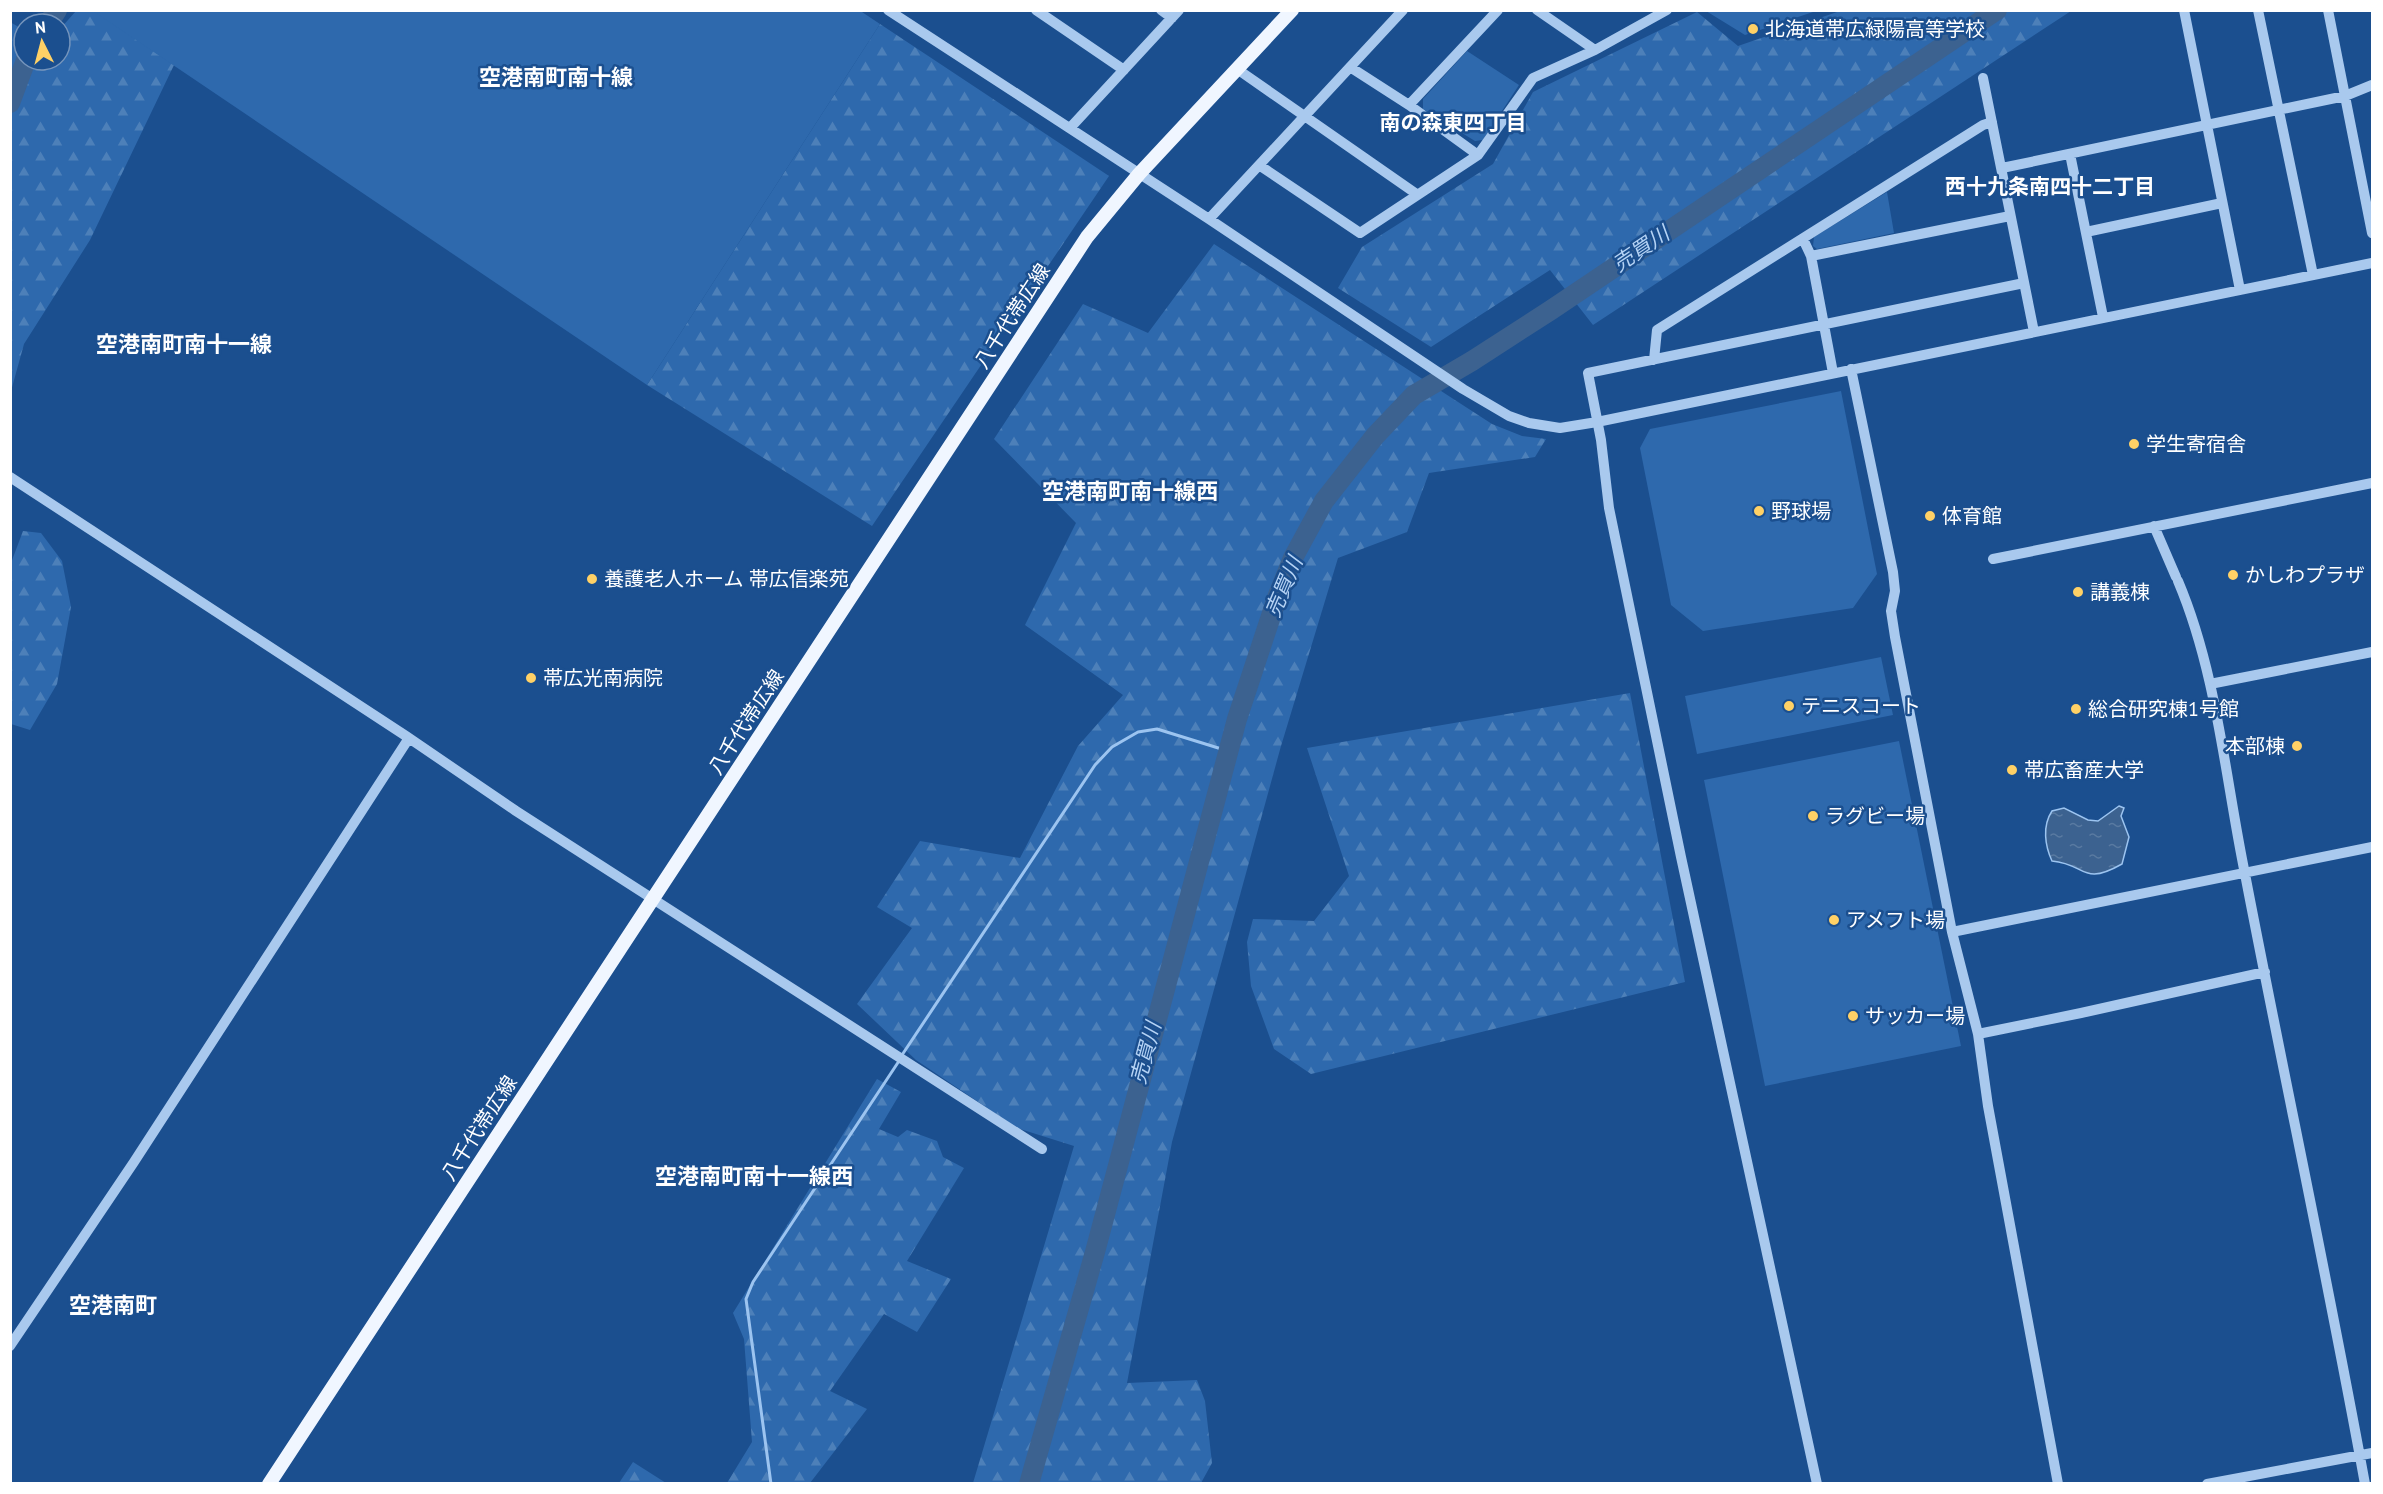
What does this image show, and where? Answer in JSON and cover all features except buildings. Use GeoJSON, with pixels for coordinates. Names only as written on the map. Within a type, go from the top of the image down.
{"type":"FeatureCollection","features":[{"type":"Feature","properties":{"kind":"main road","name":"八千代帯広線"},"geometry":{"type":"LineString","coordinates":[[269,1484],[1088,237],[1139,174],[1292,10]]}},
{"type":"Feature","properties":{"kind":"street"},"geometry":{"type":"LineString","coordinates":[[888,10],[1209,219],[1463,389],[1509,416],[1529,423],[1560,428],[1597,422],[2373,263]]}},
{"type":"Feature","properties":{"kind":"street"},"geometry":{"type":"LineString","coordinates":[[1036,10],[1124,70]]}},
{"type":"Feature","properties":{"kind":"street"},"geometry":{"type":"LineString","coordinates":[[1070,128],[1176,14],[1161,10]]}},
{"type":"Feature","properties":{"kind":"street"},"geometry":{"type":"LineString","coordinates":[[1209,219],[1403,10]]}},
{"type":"Feature","properties":{"kind":"street"},"geometry":{"type":"LineString","coordinates":[[1409,105],[1498,10]]}},
{"type":"Feature","properties":{"kind":"street"},"geometry":{"type":"LineString","coordinates":[[1537,10],[1595,50]]}},
{"type":"Feature","properties":{"kind":"street"},"geometry":{"type":"LineString","coordinates":[[1259,165],[1360,233],[1479,155],[1533,78],[1595,50],[1667,10]]}},
{"type":"Feature","properties":{"kind":"street"},"geometry":{"type":"LineString","coordinates":[[2184,10],[2240,290]]}},
{"type":"Feature","properties":{"kind":"street"},"geometry":{"type":"LineString","coordinates":[[2258,10],[2313,275]]}},
{"type":"Feature","properties":{"kind":"street"},"geometry":{"type":"LineString","coordinates":[[2328,10],[2373,233]]}},
{"type":"Feature","properties":{"kind":"street"},"geometry":{"type":"LineString","coordinates":[[1350,68],[1409,105],[1479,155]]}},
{"type":"Feature","properties":{"kind":"street"},"geometry":{"type":"LineString","coordinates":[[1237,69],[1418,195]]}},
{"type":"Feature","properties":{"kind":"street"},"geometry":{"type":"LineString","coordinates":[[1983,78],[2034,332]]}},
{"type":"Feature","properties":{"kind":"street"},"geometry":{"type":"LineString","coordinates":[[2002,168],[2345,96],[2373,84]]}},
{"type":"Feature","properties":{"kind":"street"},"geometry":{"type":"LineString","coordinates":[[1654,360],[1657,330],[1992,122]]}},
{"type":"Feature","properties":{"kind":"street"},"geometry":{"type":"LineString","coordinates":[[2070,154],[2103,317]]}},
{"type":"Feature","properties":{"kind":"street"},"geometry":{"type":"LineString","coordinates":[[2086,232],[2223,203]]}},
{"type":"Feature","properties":{"kind":"street"},"geometry":{"type":"LineString","coordinates":[[1811,256],[2010,216]]}},
{"type":"Feature","properties":{"kind":"street"},"geometry":{"type":"LineString","coordinates":[[1803,239],[1811,256],[1833,373]]}},
{"type":"Feature","properties":{"kind":"street"},"geometry":{"type":"LineString","coordinates":[[1817,1484],[1681,857],[1609,508],[1588,373],[2024,283]]}},
{"type":"Feature","properties":{"kind":"street"},"geometry":{"type":"LineString","coordinates":[[1851,369],[1893,572],[1895,591],[1891,611],[1952,932],[1978,1034],[1988,1106],[2058,1484]]}},
{"type":"Feature","properties":{"kind":"street"},"geometry":{"type":"LineString","coordinates":[[10,477],[409,738],[516,811],[1042,1149]]}},
{"type":"Feature","properties":{"kind":"street"},"geometry":{"type":"LineString","coordinates":[[1993,559],[2373,483]]}},
{"type":"Feature","properties":{"kind":"street"},"geometry":{"type":"LineString","coordinates":[[2154,526],[2192,614],[2210,684],[2244,874],[2364,1484]]}},
{"type":"Feature","properties":{"kind":"street"},"geometry":{"type":"LineString","coordinates":[[2210,684],[2373,652]]}},
{"type":"Feature","properties":{"kind":"street"},"geometry":{"type":"LineString","coordinates":[[10,1346],[140,1152],[409,738]]}},
{"type":"Feature","properties":{"kind":"street"},"geometry":{"type":"LineString","coordinates":[[1952,932],[2373,847]]}},
{"type":"Feature","properties":{"kind":"street"},"geometry":{"type":"LineString","coordinates":[[1978,1034],[2265,972]]}},
{"type":"Feature","properties":{"kind":"street"},"geometry":{"type":"LineString","coordinates":[[2207,1484],[2373,1453]]}},
{"type":"Feature","properties":{"kind":"green space"},"geometry":{"type":"Polygon","coordinates":[[[93,10],[174,65],[90,240],[24,344],[11,391],[10,22],[12,23],[12,72],[72,72],[72,16],[76,11],[93,10]]]}},
{"type":"Feature","properties":{"kind":"green space"},"geometry":{"type":"Polygon","coordinates":[[[859,10],[880,24],[647,385],[93,11],[859,10]]]}},
{"type":"Feature","properties":{"kind":"green space"},"geometry":{"type":"Polygon","coordinates":[[[1706,11],[1816,11],[1745,35],[1706,11]]]}},
{"type":"Feature","properties":{"kind":"green space"},"geometry":{"type":"Polygon","coordinates":[[[1840,11],[2071,11],[1593,325],[1550,270],[1431,347],[1338,288],[1362,247],[1493,164],[1533,92],[1697,12],[1738,46],[1840,11]]]}},
{"type":"Feature","properties":{"kind":"green space"},"geometry":{"type":"Polygon","coordinates":[[[880,24],[1109,176],[872,526],[647,385],[880,24]]]}},
{"type":"Feature","properties":{"kind":"green space"},"geometry":{"type":"Polygon","coordinates":[[[1467,51],[1519,85],[1483,140],[1475,141],[1423,109],[1423,99],[1467,51]]]}},
{"type":"Feature","properties":{"kind":"green space"},"geometry":{"type":"Polygon","coordinates":[[[1887,192],[1894,233],[1817,249],[1813,246],[1814,237],[1887,192]]]}},
{"type":"Feature","properties":{"kind":"green space"},"geometry":{"type":"Polygon","coordinates":[[[1214,244],[1492,424],[1522,436],[1546,439],[1535,457],[1429,473],[1407,532],[1338,558],[1281,746],[1172,1142],[1127,1383],[1197,1380],[1205,1401],[1212,1463],[1201,1483],[973,1483],[1074,1146],[1017,1128],[916,1060],[857,1004],[912,928],[877,907],[920,841],[1020,858],[1078,746],[1123,695],[1025,625],[1076,523],[994,439],[1083,304],[1148,333],[1214,244]]]}},
{"type":"Feature","properties":{"kind":"green space","name":"野球場"},"geometry":{"type":"Polygon","coordinates":[[[1841,391],[1877,574],[1853,608],[1703,631],[1671,605],[1640,448],[1650,429],[1841,391]]]}},
{"type":"Feature","properties":{"kind":"green space"},"geometry":{"type":"Polygon","coordinates":[[[23,531],[41,533],[62,561],[71,607],[57,684],[30,730],[11,724],[11,563],[23,531]]]}},
{"type":"Feature","properties":{"kind":"green space","name":"テニスコート"},"geometry":{"type":"Polygon","coordinates":[[[1881,657],[1893,715],[1697,754],[1685,696],[1881,657]]]}},
{"type":"Feature","properties":{"kind":"green space"},"geometry":{"type":"Polygon","coordinates":[[[1630,693],[1685,982],[1311,1074],[1274,1049],[1251,986],[1247,942],[1253,919],[1314,921],[1349,876],[1307,748],[1630,693]]]}},
{"type":"Feature","properties":{"kind":"green space"},"geometry":{"type":"Polygon","coordinates":[[[1899,741],[1961,1046],[1765,1086],[1704,780],[1899,741]]]}},
{"type":"Feature","properties":{"kind":"green space"},"geometry":{"type":"Polygon","coordinates":[[[877,1079],[901,1092],[879,1129],[898,1137],[907,1130],[937,1141],[943,1157],[964,1168],[907,1261],[951,1279],[917,1332],[884,1314],[830,1391],[867,1409],[810,1483],[727,1483],[752,1442],[744,1339],[733,1313],[877,1079]]]}},
{"type":"Feature","properties":{"kind":"green space"},"geometry":{"type":"Polygon","coordinates":[[[633,1462],[666,1483],[619,1483],[633,1462]]]}},
{"type":"Feature","properties":{"kind":"water"},"geometry":{"type":"Polygon","coordinates":[[[2119,806],[2124,808],[2121,816],[2129,837],[2122,864],[2109,871],[2091,874],[2052,861],[2046,829],[2052,811],[2064,808],[2088,820],[2098,821],[2119,806]]]}},
{"type":"Feature","properties":{"kind":"waterway","name":"売買川"},"geometry":{"type":"LineString","coordinates":[[1029,1484],[1095,1252],[1237,719],[1278,595],[1293,558],[1324,501],[1375,436],[1414,395],[1551,310],[1997,10]]}},
{"type":"Feature","properties":{"kind":"waterway"},"geometry":{"type":"LineString","coordinates":[[10,103],[22,72]]}},
{"type":"Feature","properties":{"kind":"waterway"},"geometry":{"type":"LineString","coordinates":[[902,1055],[1095,765],[1112,747],[1138,732],[1157,729],[1228,751]]}},
{"type":"Feature","properties":{"kind":"waterway"},"geometry":{"type":"LineString","coordinates":[[771,1484],[746,1299],[753,1282],[899,1061]]}},
{"type":"Feature","properties":{"kind":"place","name":"北海道帯広緑陽高等学校"},"geometry":{"type":"Point","coordinates":[1753,29]}},
{"type":"Feature","properties":{"kind":"place","name":"学生寄宿舎"},"geometry":{"type":"Point","coordinates":[2134,444]}},
{"type":"Feature","properties":{"kind":"place","name":"野球場"},"geometry":{"type":"Point","coordinates":[1759,511]}},
{"type":"Feature","properties":{"kind":"place","name":"体育館"},"geometry":{"type":"Point","coordinates":[1930,516]}},
{"type":"Feature","properties":{"kind":"place","name":"かしわプラザ"},"geometry":{"type":"Point","coordinates":[2233,575]}},
{"type":"Feature","properties":{"kind":"place","name":"養護老人ホーム 帯広信楽苑"},"geometry":{"type":"Point","coordinates":[592,579]}},
{"type":"Feature","properties":{"kind":"place","name":"講義棟"},"geometry":{"type":"Point","coordinates":[2078,592]}},
{"type":"Feature","properties":{"kind":"place","name":"帯広光南病院"},"geometry":{"type":"Point","coordinates":[531,678]}},
{"type":"Feature","properties":{"kind":"place","name":"テニスコート"},"geometry":{"type":"Point","coordinates":[1789,706]}},
{"type":"Feature","properties":{"kind":"place","name":"総合研究棟1号館"},"geometry":{"type":"Point","coordinates":[2076,709]}},
{"type":"Feature","properties":{"kind":"place","name":"本部棟"},"geometry":{"type":"Point","coordinates":[2297,746]}},
{"type":"Feature","properties":{"kind":"place","name":"帯広畜産大学"},"geometry":{"type":"Point","coordinates":[2012,770]}},
{"type":"Feature","properties":{"kind":"place","name":"ラグビー場"},"geometry":{"type":"Point","coordinates":[1813,816]}},
{"type":"Feature","properties":{"kind":"place","name":"アメフト場"},"geometry":{"type":"Point","coordinates":[1834,920]}},
{"type":"Feature","properties":{"kind":"place","name":"サッカー場"},"geometry":{"type":"Point","coordinates":[1853,1016]}},
{"type":"Feature","properties":{"kind":"district","name":"空港南町南十線"},"geometry":{"type":"Point","coordinates":[556,77]}},
{"type":"Feature","properties":{"kind":"district","name":"南の森東四丁目"},"geometry":{"type":"Point","coordinates":[1453,123]}},
{"type":"Feature","properties":{"kind":"district","name":"西十九条南四十二丁目"},"geometry":{"type":"Point","coordinates":[2050,187]}},
{"type":"Feature","properties":{"kind":"district","name":"空港南町南十一線"},"geometry":{"type":"Point","coordinates":[184,344]}},
{"type":"Feature","properties":{"kind":"district","name":"空港南町南十線西"},"geometry":{"type":"Point","coordinates":[1130,491]}},
{"type":"Feature","properties":{"kind":"district","name":"空港南町南十一線西"},"geometry":{"type":"Point","coordinates":[754,1176]}},
{"type":"Feature","properties":{"kind":"district","name":"空港南町"},"geometry":{"type":"Point","coordinates":[113,1305]}}]}
